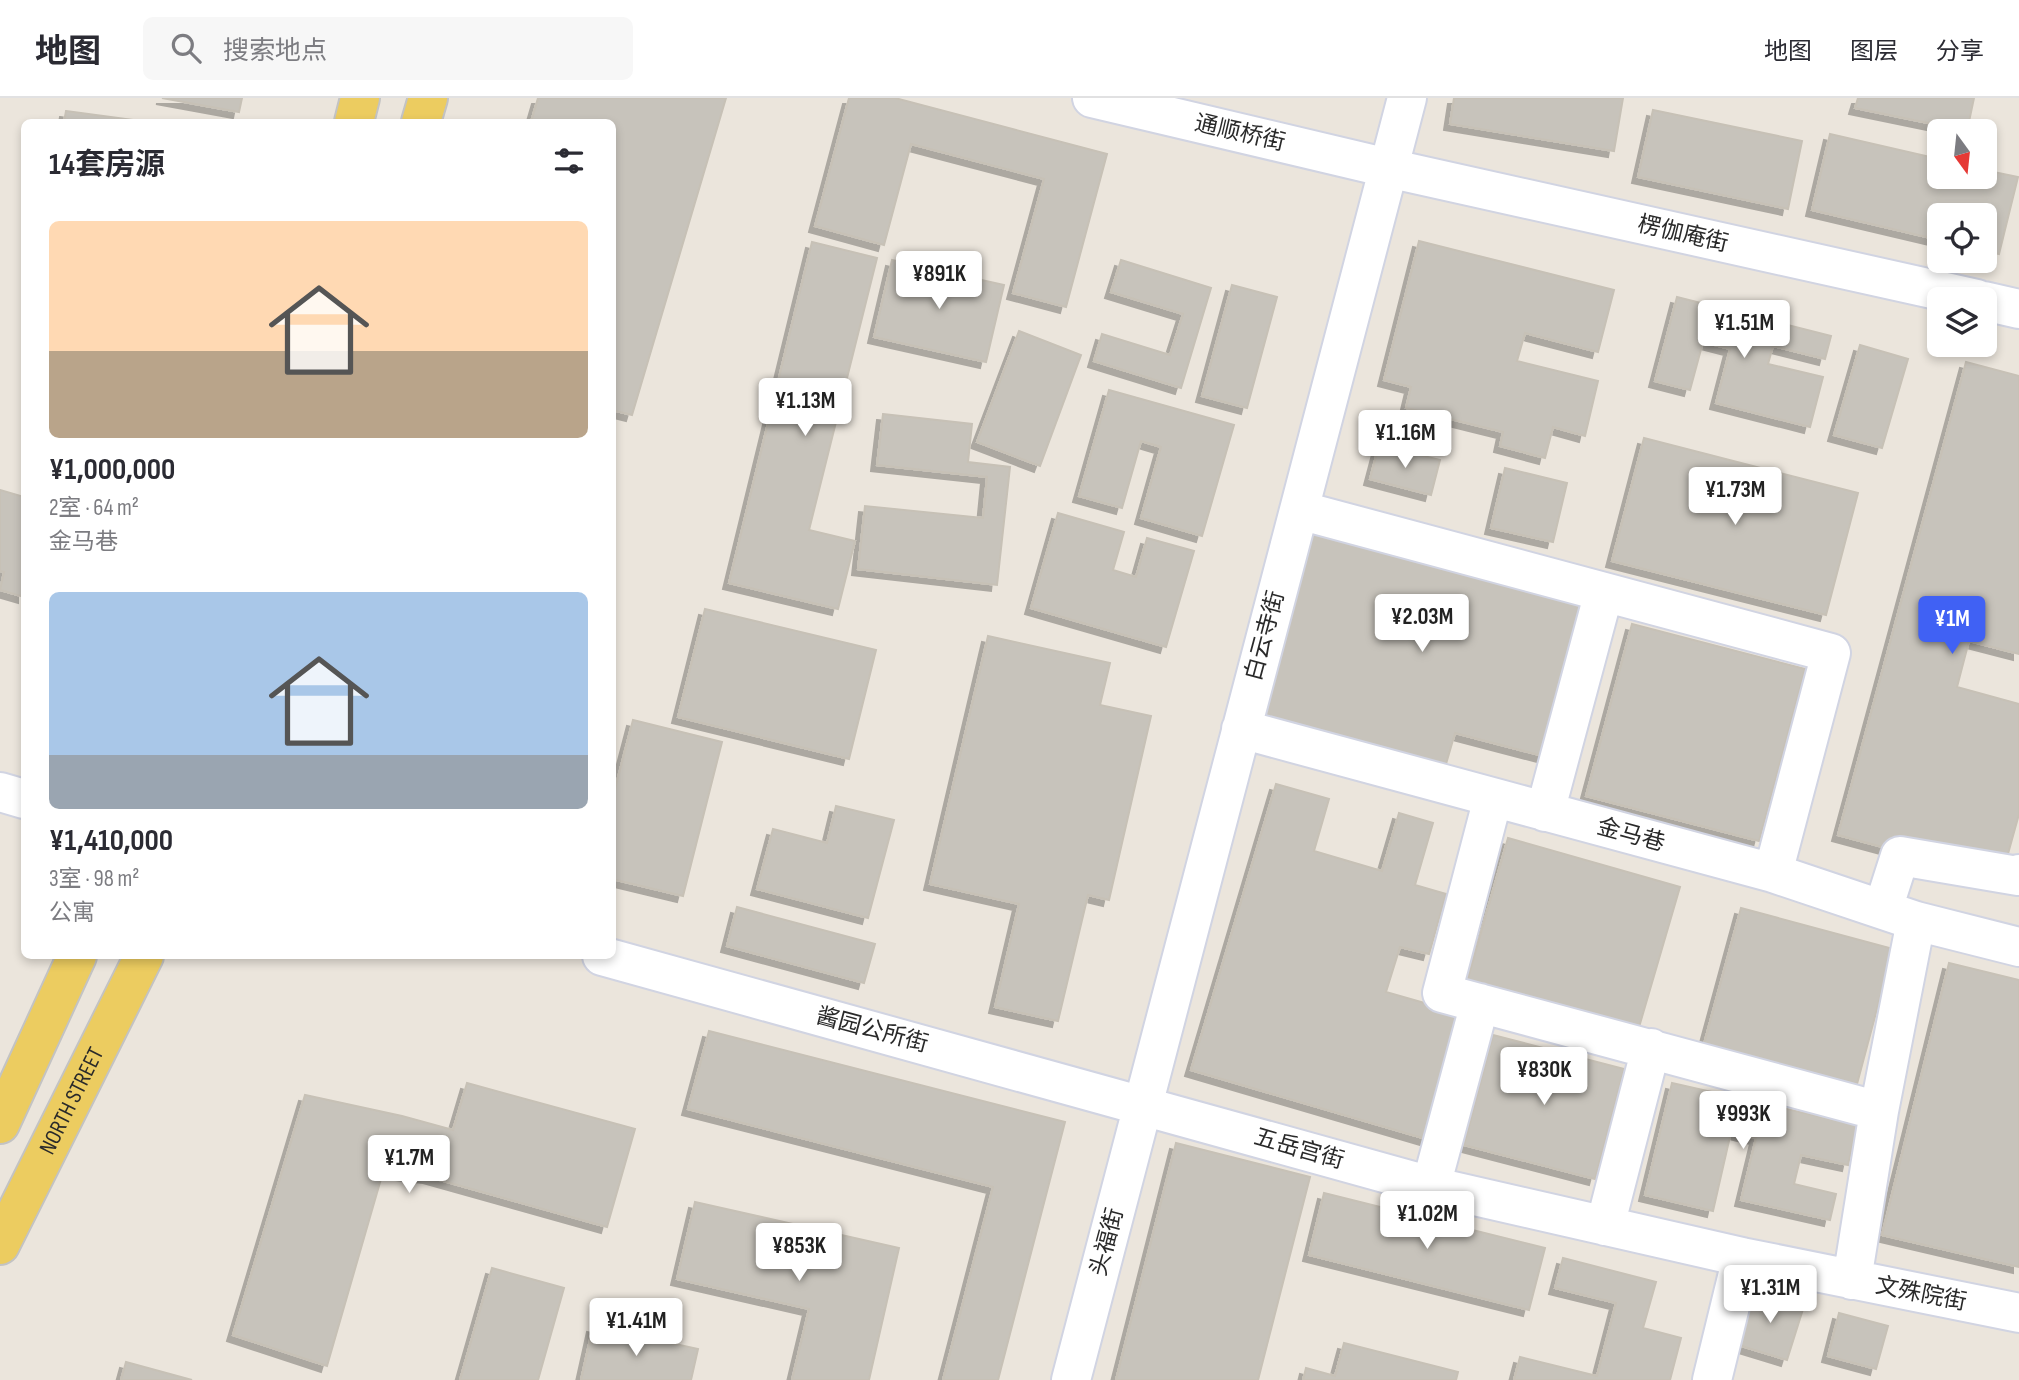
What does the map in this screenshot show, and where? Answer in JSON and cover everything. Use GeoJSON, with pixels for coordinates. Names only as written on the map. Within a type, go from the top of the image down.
{"type":"FeatureCollection","features":[{"type":"Feature","properties":{"kind":"main road"},"geometry":{"type":"LineString","coordinates":[[355,119],[360,98]]}},
{"type":"Feature","properties":{"kind":"main road"},"geometry":{"type":"LineString","coordinates":[[422,119],[428,98]]}},
{"type":"Feature","properties":{"kind":"main road"},"geometry":{"type":"LineString","coordinates":[[0,1124],[76,959]]}},
{"type":"Feature","properties":{"kind":"main road","name":"NORTH STREET"},"geometry":{"type":"LineString","coordinates":[[0,1245],[143,959]]}},
{"type":"Feature","properties":{"kind":"street","name":"通顺桥街"},"geometry":{"type":"LineString","coordinates":[[1093,98],[1388,168]]}},
{"type":"Feature","properties":{"kind":"street","name":"白云寺街"},"geometry":{"type":"LineString","coordinates":[[1143,1105],[1407,98]]}},
{"type":"Feature","properties":{"kind":"street","name":"楞伽庵街"},"geometry":{"type":"LineString","coordinates":[[1388,168],[1927,288]]}},
{"type":"Feature","properties":{"kind":"street"},"geometry":{"type":"LineString","coordinates":[[1997,304],[2019,309]]}},
{"type":"Feature","properties":{"kind":"street"},"geometry":{"type":"LineString","coordinates":[[1299,510],[1831,653],[1773,873]]}},
{"type":"Feature","properties":{"kind":"street"},"geometry":{"type":"LineString","coordinates":[[1545,812],[1604,592]]}},
{"type":"Feature","properties":{"kind":"street","name":"金马巷"},"geometry":{"type":"LineString","coordinates":[[1241,729],[1773,873],[1899,915],[2019,947]]}},
{"type":"Feature","properties":{"kind":"street"},"geometry":{"type":"LineString","coordinates":[[0,792],[21,798]]}},
{"type":"Feature","properties":{"kind":"street"},"geometry":{"type":"LineString","coordinates":[[1493,798],[1442,993],[1879,1111]]}},
{"type":"Feature","properties":{"kind":"street"},"geometry":{"type":"LineString","coordinates":[[1852,1280],[1879,1111],[1899,915],[1900,856],[2018,876],[2019,874]]}},
{"type":"Feature","properties":{"kind":"street","name":"酱园公所街"},"geometry":{"type":"LineString","coordinates":[[613,959],[1143,1105]]}},
{"type":"Feature","properties":{"kind":"street"},"geometry":{"type":"LineString","coordinates":[[1431,1186],[1480,1003]]}},
{"type":"Feature","properties":{"kind":"street"},"geometry":{"type":"LineString","coordinates":[[1605,1226],[1651,1048]]}},
{"type":"Feature","properties":{"kind":"street","name":"五岳宫街"},"geometry":{"type":"LineString","coordinates":[[1143,1105],[1431,1186],[1742,1257]]}},
{"type":"Feature","properties":{"kind":"street","name":"头福街"},"geometry":{"type":"LineString","coordinates":[[1070,1380],[1143,1105]]}},
{"type":"Feature","properties":{"kind":"street"},"geometry":{"type":"LineString","coordinates":[[1712,1380],[1742,1257]]}},
{"type":"Feature","properties":{"kind":"street","name":"文殊院街"},"geometry":{"type":"LineString","coordinates":[[1742,1257],[2019,1313]]}},
{"type":"Feature","properties":{"kind":"building"},"geometry":{"type":"Polygon","coordinates":[[[162,98],[242,98],[239,112],[162,98]]]}},
{"type":"Feature","properties":{"kind":"building"},"geometry":{"type":"Polygon","coordinates":[[[538,98],[726,98],[632,415],[616,411],[616,119],[532,119],[538,98]]]}},
{"type":"Feature","properties":{"kind":"building"},"geometry":{"type":"Polygon","coordinates":[[[849,98],[895,98],[1107,154],[1066,307],[1013,293],[1044,179],[911,144],[884,245],[815,226],[849,98]]]}},
{"type":"Feature","properties":{"kind":"building"},"geometry":{"type":"Polygon","coordinates":[[[1454,98],[1623,98],[1614,151],[1450,124],[1454,98]]]}},
{"type":"Feature","properties":{"kind":"building"},"geometry":{"type":"Polygon","coordinates":[[[1858,98],[1974,98],[1970,119],[1927,119],[1927,123],[1855,108],[1858,98]]]}},
{"type":"Feature","properties":{"kind":"building"},"geometry":{"type":"Polygon","coordinates":[[[1653,110],[1802,141],[1788,209],[1638,177],[1653,110]]]}},
{"type":"Feature","properties":{"kind":"building"},"geometry":{"type":"Polygon","coordinates":[[[66,111],[126,119],[65,119],[66,111]]]}},
{"type":"Feature","properties":{"kind":"building"},"geometry":{"type":"Polygon","coordinates":[[[1830,134],[1927,156],[1927,189],[1997,189],[1997,173],[2018,177],[1999,254],[1997,203],[1927,203],[1927,237],[1812,210],[1830,134]]]}},
{"type":"Feature","properties":{"kind":"building"},"geometry":{"type":"Polygon","coordinates":[[[1419,241],[1614,290],[1598,352],[1525,333],[1517,361],[1598,381],[1585,436],[1553,427],[1545,458],[1500,446],[1503,432],[1406,408],[1411,387],[1384,380],[1419,241]]]}},
{"type":"Feature","properties":{"kind":"building"},"geometry":{"type":"Polygon","coordinates":[[[812,242],[877,258],[809,530],[855,541],[838,609],[729,583],[812,242]]]}},
{"type":"Feature","properties":{"kind":"building"},"geometry":{"type":"Polygon","coordinates":[[[892,260],[1004,285],[986,362],[874,337],[892,260]]]}},
{"type":"Feature","properties":{"kind":"building"},"geometry":{"type":"Polygon","coordinates":[[[1121,260],[1211,288],[1181,388],[1094,361],[1102,334],[1170,355],[1183,314],[1111,292],[1121,260]]]}},
{"type":"Feature","properties":{"kind":"building"},"geometry":{"type":"Polygon","coordinates":[[[1232,285],[1277,297],[1247,408],[1202,396],[1232,285]]]}},
{"type":"Feature","properties":{"kind":"building"},"geometry":{"type":"Polygon","coordinates":[[[1677,297],[1831,336],[1825,359],[1773,346],[1768,364],[1823,377],[1810,427],[1716,403],[1730,349],[1703,342],[1690,390],[1655,381],[1677,297]]]}},
{"type":"Feature","properties":{"kind":"building"},"geometry":{"type":"Polygon","coordinates":[[[1019,331],[1081,355],[1040,466],[977,442],[1019,331]]]}},
{"type":"Feature","properties":{"kind":"building"},"geometry":{"type":"Polygon","coordinates":[[[1860,345],[1908,359],[1882,448],[1834,435],[1860,345]]]}},
{"type":"Feature","properties":{"kind":"building"},"geometry":{"type":"Polygon","coordinates":[[[1966,362],[2019,376],[2019,654],[1969,641],[1957,687],[2019,704],[2019,814],[2001,879],[1838,835],[1966,362]]]}},
{"type":"Feature","properties":{"kind":"building"},"geometry":{"type":"Polygon","coordinates":[[[1109,390],[1234,425],[1202,536],[1141,518],[1161,447],[1141,441],[1122,508],[1079,496],[1109,390]]]}},
{"type":"Feature","properties":{"kind":"building"},"geometry":{"type":"Polygon","coordinates":[[[883,414],[972,424],[968,462],[1010,467],[997,585],[858,569],[865,506],[983,518],[987,477],[877,465],[883,414]]]}},
{"type":"Feature","properties":{"kind":"building"},"geometry":{"type":"Polygon","coordinates":[[[1644,438],[1858,493],[1826,615],[1612,561],[1644,438]]]}},
{"type":"Feature","properties":{"kind":"building"},"geometry":{"type":"Polygon","coordinates":[[[1379,445],[1440,460],[1431,495],[1370,479],[1379,445]]]}},
{"type":"Feature","properties":{"kind":"building"},"geometry":{"type":"Polygon","coordinates":[[[1505,468],[1567,483],[1553,542],[1491,528],[1505,468]]]}},
{"type":"Feature","properties":{"kind":"building"},"geometry":{"type":"Polygon","coordinates":[[[0,490],[21,496],[21,596],[0,590],[4,572],[0,571],[0,490]]]}},
{"type":"Feature","properties":{"kind":"building"},"geometry":{"type":"Polygon","coordinates":[[[1058,513],[1124,532],[1113,570],[1136,577],[1147,538],[1194,551],[1166,647],[1031,608],[1058,513]]]}},
{"type":"Feature","properties":{"kind":"building"},"geometry":{"type":"Polygon","coordinates":[[[1314,532],[1587,601],[1547,757],[1455,733],[1446,764],[1265,718],[1314,532]]]}},
{"type":"Feature","properties":{"kind":"building"},"geometry":{"type":"Polygon","coordinates":[[[705,609],[876,650],[849,759],[678,717],[705,609]]]}},
{"type":"Feature","properties":{"kind":"building"},"geometry":{"type":"Polygon","coordinates":[[[1632,624],[1805,669],[1759,841],[1586,796],[1632,624]]]}},
{"type":"Feature","properties":{"kind":"building"},"geometry":{"type":"Polygon","coordinates":[[[988,636],[1110,663],[1100,705],[1151,716],[1109,900],[1088,895],[1058,1021],[995,1007],[1019,904],[930,884],[988,636]]]}},
{"type":"Feature","properties":{"kind":"building"},"geometry":{"type":"Polygon","coordinates":[[[633,720],[722,742],[683,896],[616,880],[616,785],[633,720]]]}},
{"type":"Feature","properties":{"kind":"building"},"geometry":{"type":"Polygon","coordinates":[[[1276,784],[1329,799],[1314,851],[1382,871],[1399,813],[1433,823],[1415,885],[1446,894],[1429,954],[1400,947],[1386,992],[1463,1014],[1426,1139],[1191,1070],[1276,784]]]}},
{"type":"Feature","properties":{"kind":"building"},"geometry":{"type":"Polygon","coordinates":[[[836,806],[894,820],[868,918],[757,889],[773,829],[827,843],[836,806]]]}},
{"type":"Feature","properties":{"kind":"building"},"geometry":{"type":"Polygon","coordinates":[[[1508,838],[1680,887],[1637,1034],[1466,985],[1508,838]]]}},
{"type":"Feature","properties":{"kind":"building"},"geometry":{"type":"Polygon","coordinates":[[[737,907],[875,944],[864,983],[727,946],[737,907]]]}},
{"type":"Feature","properties":{"kind":"building"},"geometry":{"type":"Polygon","coordinates":[[[1741,908],[1893,949],[1857,1084],[1704,1044],[1741,908]]]}},
{"type":"Feature","properties":{"kind":"building"},"geometry":{"type":"Polygon","coordinates":[[[1949,963],[2019,980],[2019,1267],[1882,1235],[1949,963]]]}},
{"type":"Feature","properties":{"kind":"building"},"geometry":{"type":"Polygon","coordinates":[[[709,1031],[1065,1122],[998,1380],[943,1380],[993,1187],[688,1109],[709,1031]]]}},
{"type":"Feature","properties":{"kind":"building"},"geometry":{"type":"Polygon","coordinates":[[[1493,1035],[1624,1069],[1595,1179],[1464,1145],[1493,1035]]]}},
{"type":"Feature","properties":{"kind":"building"},"geometry":{"type":"Polygon","coordinates":[[[467,1083],[635,1129],[607,1227],[429,1177],[383,1172],[327,1366],[233,1335],[305,1095],[453,1130],[467,1083]]]}},
{"type":"Feature","properties":{"kind":"building"},"geometry":{"type":"Polygon","coordinates":[[[1672,1083],[1857,1125],[1848,1165],[1801,1155],[1794,1184],[1836,1194],[1830,1220],[1741,1200],[1756,1138],[1731,1132],[1713,1211],[1645,1195],[1672,1083]]]}},
{"type":"Feature","properties":{"kind":"building"},"geometry":{"type":"Polygon","coordinates":[[[1176,1143],[1310,1177],[1258,1380],[1116,1380],[1176,1143]]]}},
{"type":"Feature","properties":{"kind":"building"},"geometry":{"type":"Polygon","coordinates":[[[1324,1193],[1545,1248],[1529,1310],[1309,1255],[1324,1193]]]}},
{"type":"Feature","properties":{"kind":"building"},"geometry":{"type":"Polygon","coordinates":[[[695,1202],[899,1248],[869,1380],[792,1380],[809,1309],[677,1279],[695,1202]]]}},
{"type":"Feature","properties":{"kind":"building"},"geometry":{"type":"Polygon","coordinates":[[[1563,1258],[1656,1282],[1643,1328],[1681,1338],[1670,1380],[1514,1380],[1520,1357],[1597,1376],[1616,1303],[1555,1288],[1563,1258]]]}},
{"type":"Feature","properties":{"kind":"building"},"geometry":{"type":"Polygon","coordinates":[[[492,1268],[564,1288],[538,1380],[460,1380],[492,1268]]]}},
{"type":"Feature","properties":{"kind":"building"},"geometry":{"type":"Polygon","coordinates":[[[1753,1290],[1804,1306],[1787,1360],[1735,1344],[1753,1290]]]}},
{"type":"Feature","properties":{"kind":"building"},"geometry":{"type":"Polygon","coordinates":[[[1839,1313],[1888,1326],[1876,1369],[1828,1356],[1839,1313]]]}},
{"type":"Feature","properties":{"kind":"building"},"geometry":{"type":"Polygon","coordinates":[[[593,1326],[698,1349],[691,1380],[581,1380],[593,1326]]]}},
{"type":"Feature","properties":{"kind":"building"},"geometry":{"type":"Polygon","coordinates":[[[1344,1343],[1458,1372],[1456,1380],[1303,1380],[1306,1368],[1335,1376],[1344,1343]]]}},
{"type":"Feature","properties":{"kind":"building"},"geometry":{"type":"Polygon","coordinates":[[[126,1362],[192,1380],[121,1380],[126,1362]]]}}]}
